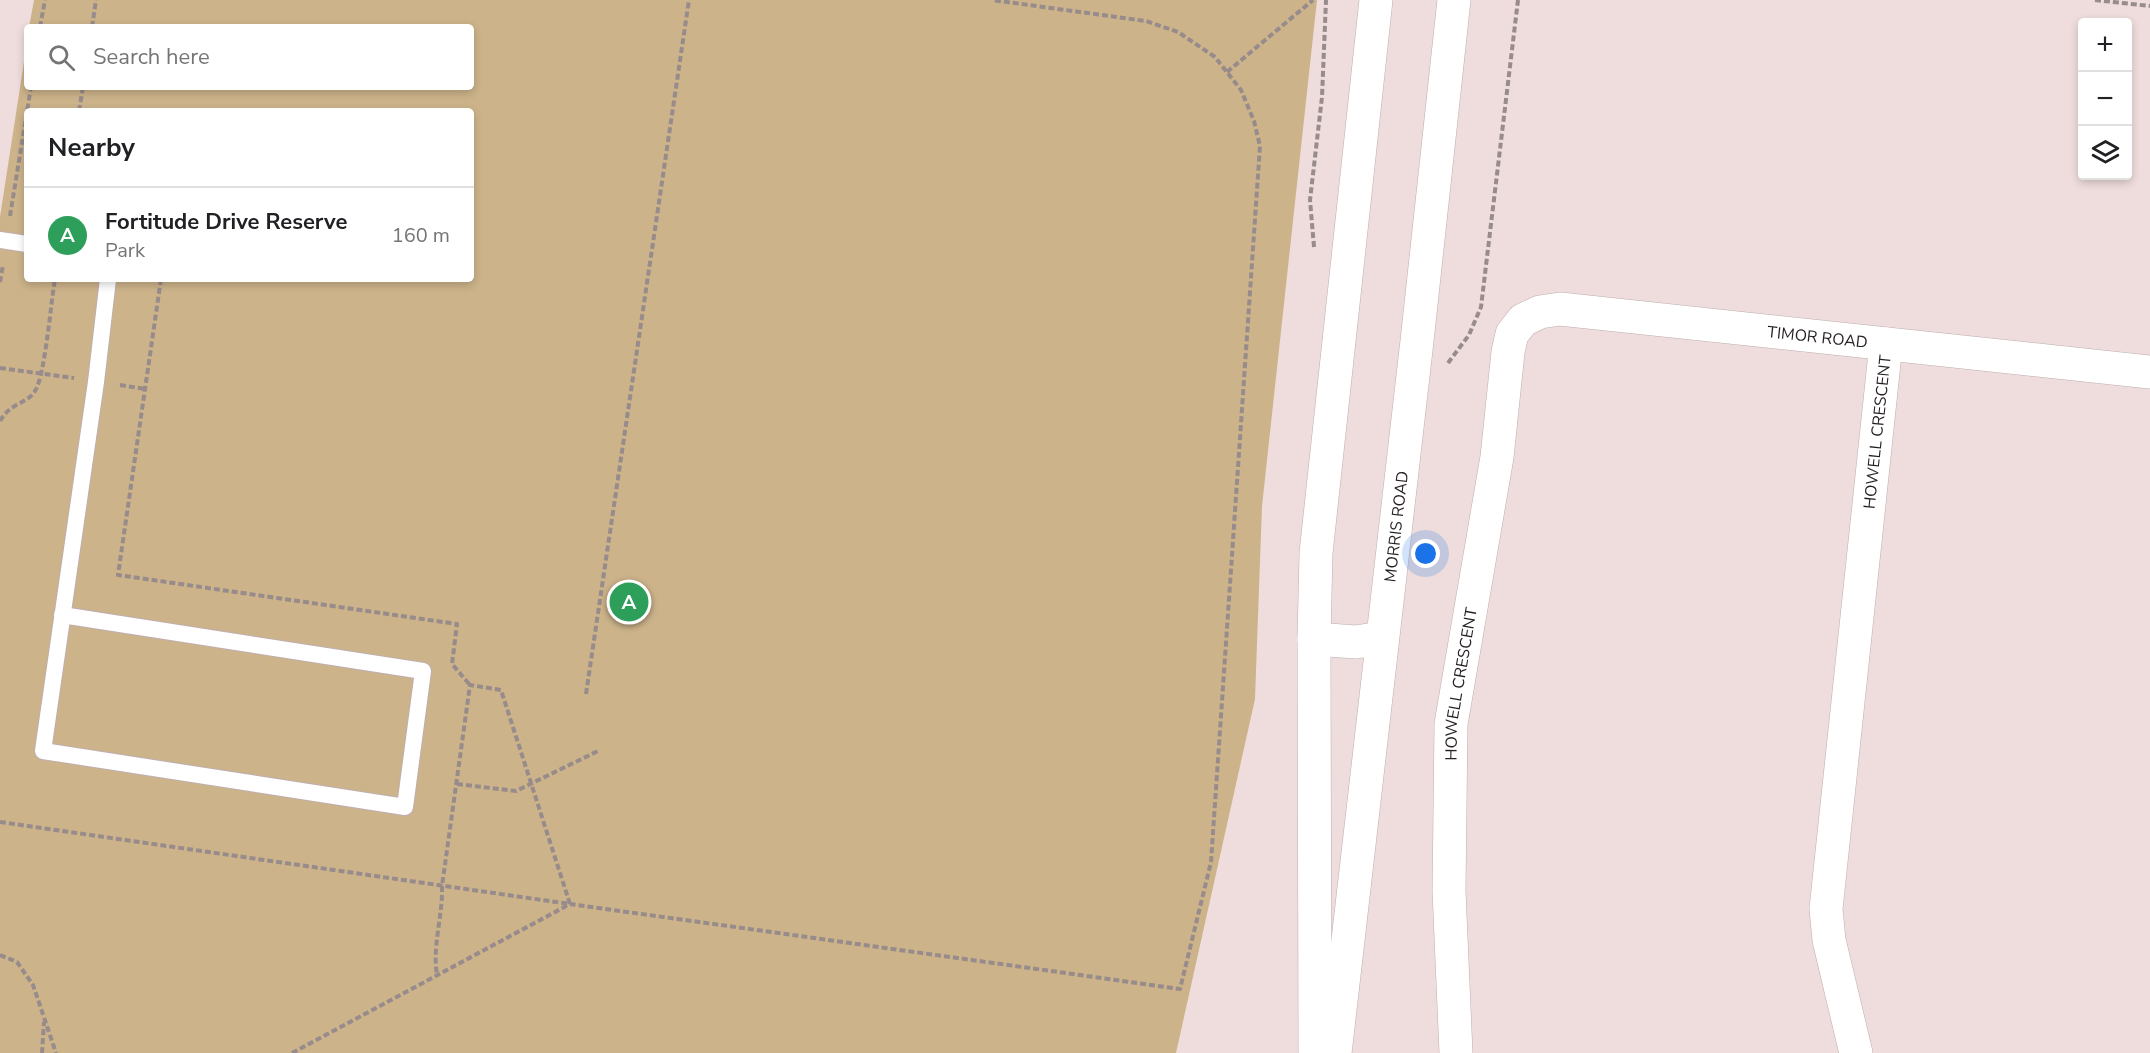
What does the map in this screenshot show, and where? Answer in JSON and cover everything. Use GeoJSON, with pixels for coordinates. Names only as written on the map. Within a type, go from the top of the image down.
{"type":"FeatureCollection","features":[{"type":"Feature","properties":{"kind":"street"},"geometry":{"type":"LineString","coordinates":[[1315,1053],[1314,639],[1317,542],[1376,0]]}},
{"type":"Feature","properties":{"kind":"street","name":"MORRIS ROAD"},"geometry":{"type":"LineString","coordinates":[[1335,1053],[1454,0]]}},
{"type":"Feature","properties":{"kind":"street","name":"TIMOR ROAD"},"geometry":{"type":"LineString","coordinates":[[1523,320],[1540,312],[1560,309],[2150,372]]}},
{"type":"Feature","properties":{"kind":"street","name":"HOWELL CRESCENT"},"geometry":{"type":"LineString","coordinates":[[1456,1053],[1449,891],[1451,724],[1497,458],[1508,352],[1512,334],[1523,320]]}},
{"type":"Feature","properties":{"kind":"street","name":"HOWELL CRESCENT"},"geometry":{"type":"LineString","coordinates":[[1856,1053],[1829,940],[1826,909],[1886,344]]}},
{"type":"Feature","properties":{"kind":"street"},"geometry":{"type":"LineString","coordinates":[[1314,639],[1356,642],[1381,638]]}},
{"type":"Feature","properties":{"kind":"lane"},"geometry":{"type":"LineString","coordinates":[[3,241],[24,244]]}},
{"type":"Feature","properties":{"kind":"lane"},"geometry":{"type":"LineString","coordinates":[[62,615],[423,671],[405,807],[43,751],[62,615],[96,381],[108,282]]}},
{"type":"Feature","properties":{"kind":"path"},"geometry":{"type":"LineString","coordinates":[[41,24],[45,0]]}},
{"type":"Feature","properties":{"kind":"path"},"geometry":{"type":"LineString","coordinates":[[92,24],[96,0]]}},
{"type":"Feature","properties":{"kind":"path"},"geometry":{"type":"LineString","coordinates":[[586,694],[689,0]]}},
{"type":"Feature","properties":{"kind":"path"},"geometry":{"type":"LineString","coordinates":[[0,822],[1180,989],[1210,862],[1249,291],[1260,173],[1260,146],[1254,121],[1241,90],[1215,57],[1178,32],[1146,21],[992,0]]}},
{"type":"Feature","properties":{"kind":"path"},"geometry":{"type":"LineString","coordinates":[[1227,72],[1313,0]]}},
{"type":"Feature","properties":{"kind":"path"},"geometry":{"type":"LineString","coordinates":[[2095,0],[2150,6]]}},
{"type":"Feature","properties":{"kind":"path"},"geometry":{"type":"LineString","coordinates":[[27,108],[30,90]]}},
{"type":"Feature","properties":{"kind":"path"},"geometry":{"type":"LineString","coordinates":[[80,108],[82,90]]}},
{"type":"Feature","properties":{"kind":"path"},"geometry":{"type":"LineString","coordinates":[[0,282],[3,241],[24,126]]}},
{"type":"Feature","properties":{"kind":"path"},"geometry":{"type":"LineString","coordinates":[[0,421],[5,412],[35,391],[41,374],[55,282]]}},
{"type":"Feature","properties":{"kind":"path"},"geometry":{"type":"LineString","coordinates":[[161,282],[118,575],[457,624],[452,664],[470,685],[501,690],[570,904]]}},
{"type":"Feature","properties":{"kind":"path"},"geometry":{"type":"LineString","coordinates":[[437,975],[435,962],[443,902],[442,886],[470,685]]}},
{"type":"Feature","properties":{"kind":"path"},"geometry":{"type":"LineString","coordinates":[[457,784],[516,792],[598,751]]}},
{"type":"Feature","properties":{"kind":"path"},"geometry":{"type":"LineString","coordinates":[[292,1053],[570,904]]}},
{"type":"Feature","properties":{"kind":"path"},"geometry":{"type":"LineString","coordinates":[[0,955],[17,962],[33,985],[56,1053]]}},
{"type":"Feature","properties":{"kind":"path"},"geometry":{"type":"LineString","coordinates":[[42,1053],[45,1018]]}},
{"type":"Feature","properties":{"kind":"shaded area"},"geometry":{"type":"Polygon","coordinates":[[[34,0],[1317,0],[1262,506],[1255,699],[1176,1053],[0,1053],[0,217],[24,61],[24,90],[474,90],[474,24],[30,24],[34,0]]]}},
{"type":"Feature","properties":{"kind":"place","name":"Fortitude Drive Reserve"},"geometry":{"type":"Point","coordinates":[629,602]}}]}
